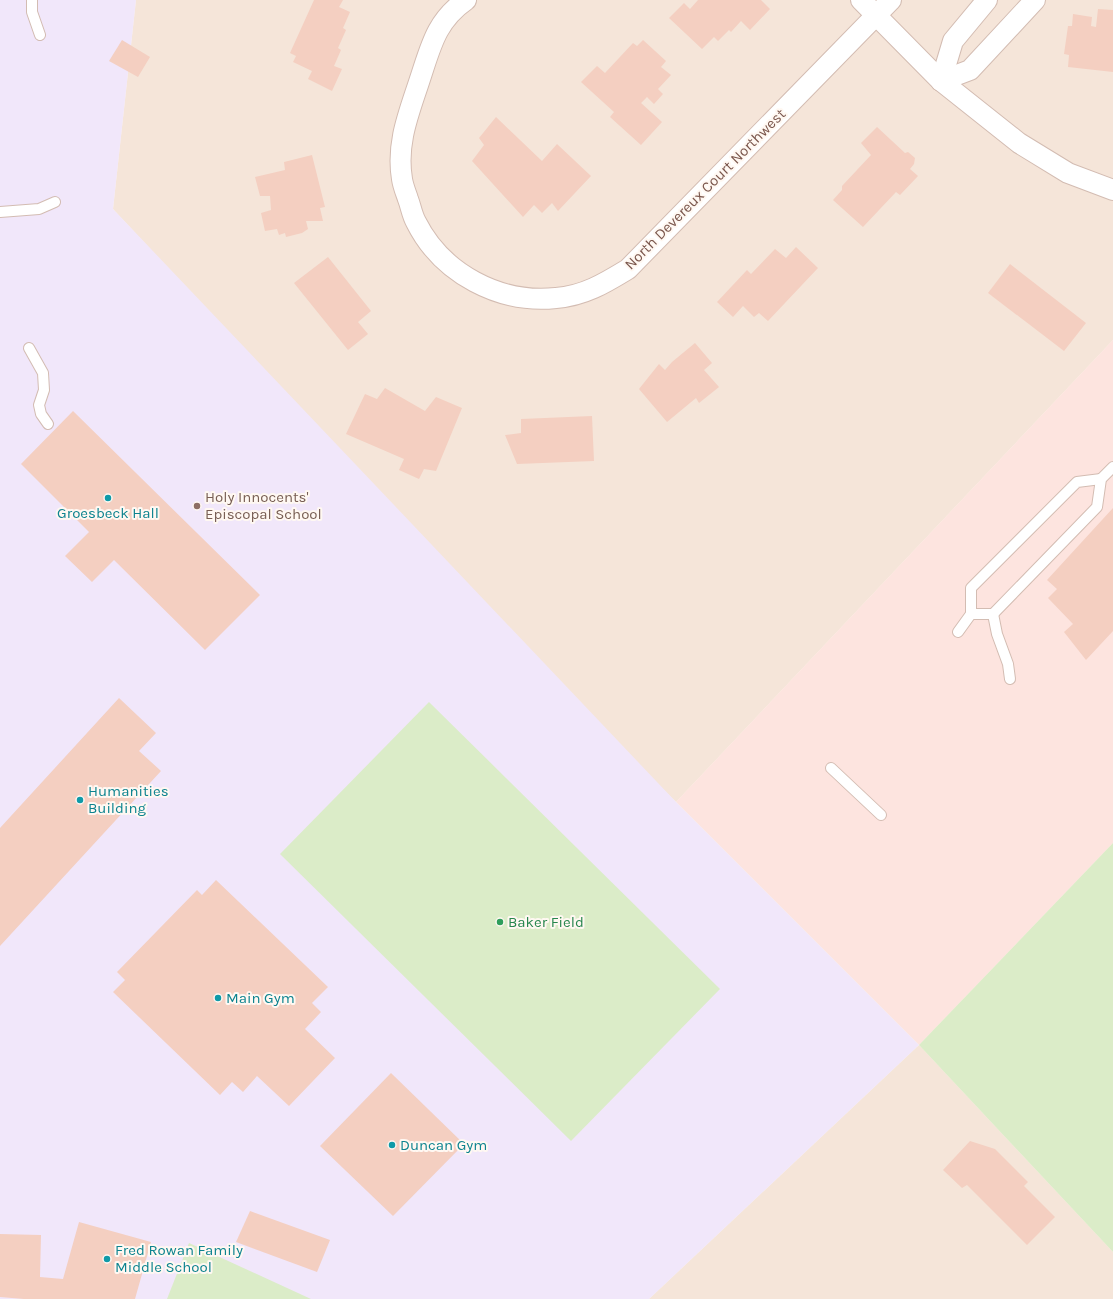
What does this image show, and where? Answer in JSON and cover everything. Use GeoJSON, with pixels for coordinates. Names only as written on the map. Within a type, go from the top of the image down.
{"type":"FeatureCollection","features":[{"type":"Feature","properties":{"kind":"street","name":"North Devereux Court Northwest"},"geometry":{"type":"LineString","coordinates":[[466,0],[457,6],[444,20],[434,36],[403,131],[401,156],[402,180],[415,222],[428,242],[444,260],[464,276],[485,288],[508,295],[532,299],[557,298],[581,293],[604,284],[628,269],[892,0]]}},
{"type":"Feature","properties":{"kind":"street"},"geometry":{"type":"LineString","coordinates":[[861,0],[941,81],[1019,143],[1068,173],[1113,190]]}},
{"type":"Feature","properties":{"kind":"street"},"geometry":{"type":"LineString","coordinates":[[941,81],[953,41],[987,0]]}},
{"type":"Feature","properties":{"kind":"street"},"geometry":{"type":"LineString","coordinates":[[941,81],[970,70],[1036,0]]}},
{"type":"Feature","properties":{"kind":"lane"},"geometry":{"type":"LineString","coordinates":[[32,0],[32,12],[40,35]]}},
{"type":"Feature","properties":{"kind":"lane"},"geometry":{"type":"LineString","coordinates":[[0,212],[39,209],[55,202]]}},
{"type":"Feature","properties":{"kind":"lane"},"geometry":{"type":"LineString","coordinates":[[29,348],[43,373],[44,390],[39,405],[48,424]]}},
{"type":"Feature","properties":{"kind":"lane"},"geometry":{"type":"LineString","coordinates":[[972,614],[993,614],[1097,507],[1101,479],[1113,467]]}},
{"type":"Feature","properties":{"kind":"lane"},"geometry":{"type":"LineString","coordinates":[[958,632],[972,614],[972,588],[1077,482],[1101,479]]}},
{"type":"Feature","properties":{"kind":"lane"},"geometry":{"type":"LineString","coordinates":[[993,614],[997,634],[1008,664],[1010,679]]}},
{"type":"Feature","properties":{"kind":"lane"},"geometry":{"type":"LineString","coordinates":[[831,768],[881,815]]}},
{"type":"Feature","properties":{"kind":"shaded area","name":"Holy Innocents' Episcopal School"},"geometry":{"type":"Polygon","coordinates":[[[0,0],[136,0],[113,209],[676,802],[919,1045],[649,1299],[0,1299],[0,0]]]}},
{"type":"Feature","properties":{"kind":"shaded area"},"geometry":{"type":"Polygon","coordinates":[[[136,0],[1113,0],[1113,340],[676,802],[535,662],[113,209],[136,0]]]}},
{"type":"Feature","properties":{"kind":"shaded area"},"geometry":{"type":"Polygon","coordinates":[[[1113,340],[1113,843],[919,1045],[676,802],[1113,340]]]}},
{"type":"Feature","properties":{"kind":"shaded area"},"geometry":{"type":"Polygon","coordinates":[[[919,1045],[1113,1252],[1113,1299],[649,1299],[919,1045]]]}},
{"type":"Feature","properties":{"kind":"green space","name":"Baker Field"},"geometry":{"type":"Polygon","coordinates":[[[429,702],[720,989],[571,1141],[280,854],[429,702]]]}},
{"type":"Feature","properties":{"kind":"green space"},"geometry":{"type":"Polygon","coordinates":[[[1113,843],[1113,1252],[919,1045],[1113,843]]]}},
{"type":"Feature","properties":{"kind":"green space"},"geometry":{"type":"Polygon","coordinates":[[[189,1243],[311,1299],[167,1299],[189,1243]]]}},
{"type":"Feature","properties":{"kind":"building"},"geometry":{"type":"Polygon","coordinates":[[[314,0],[343,0],[339,7],[350,12],[343,28],[346,30],[338,48],[341,50],[334,66],[342,69],[332,91],[308,79],[312,71],[293,62],[296,56],[290,53],[314,0]]]}},
{"type":"Feature","properties":{"kind":"building"},"geometry":{"type":"Polygon","coordinates":[[[698,0],[761,0],[770,9],[750,30],[741,21],[731,32],[729,30],[718,41],[714,37],[702,49],[669,18],[684,3],[690,9],[698,0]]]}},
{"type":"Feature","properties":{"kind":"building"},"geometry":{"type":"Polygon","coordinates":[[[1098,9],[1113,10],[1113,72],[1068,67],[1069,55],[1064,54],[1068,26],[1072,26],[1073,14],[1092,17],[1091,26],[1096,27],[1098,9]]]}},
{"type":"Feature","properties":{"kind":"building"},"geometry":{"type":"Polygon","coordinates":[[[122,40],[150,57],[138,77],[109,61],[122,40]]]}},
{"type":"Feature","properties":{"kind":"building"},"geometry":{"type":"Polygon","coordinates":[[[643,40],[666,61],[661,67],[671,75],[658,89],[663,94],[654,104],[647,97],[641,103],[662,122],[641,145],[610,117],[614,112],[581,82],[597,66],[605,73],[633,43],[637,46],[643,40]]]}},
{"type":"Feature","properties":{"kind":"building"},"geometry":{"type":"Polygon","coordinates":[[[496,117],[542,161],[557,144],[591,176],[558,211],[552,203],[542,213],[534,205],[523,217],[472,161],[484,145],[479,138],[496,117]]]}},
{"type":"Feature","properties":{"kind":"building"},"geometry":{"type":"Polygon","coordinates":[[[877,127],[905,153],[908,152],[915,158],[914,164],[910,169],[918,176],[900,195],[896,192],[863,227],[833,200],[842,190],[842,186],[871,155],[861,143],[877,127]]]}},
{"type":"Feature","properties":{"kind":"building"},"geometry":{"type":"Polygon","coordinates":[[[312,155],[325,207],[320,208],[323,221],[306,221],[308,229],[302,233],[286,237],[285,233],[279,235],[277,229],[265,231],[261,213],[271,210],[270,196],[260,196],[255,177],[285,170],[284,162],[312,155]]]}},
{"type":"Feature","properties":{"kind":"building"},"geometry":{"type":"Polygon","coordinates":[[[796,247],[818,268],[768,321],[759,313],[754,317],[743,306],[733,317],[717,302],[747,270],[751,274],[775,249],[786,258],[796,247]]]}},
{"type":"Feature","properties":{"kind":"building"},"geometry":{"type":"Polygon","coordinates":[[[328,257],[371,311],[358,322],[368,334],[348,350],[294,283],[328,257]]]}},
{"type":"Feature","properties":{"kind":"building"},"geometry":{"type":"Polygon","coordinates":[[[1010,264],[1086,323],[1064,351],[988,293],[1010,264]]]}},
{"type":"Feature","properties":{"kind":"building"},"geometry":{"type":"Polygon","coordinates":[[[695,343],[712,363],[704,370],[719,387],[699,403],[696,398],[667,422],[639,389],[659,364],[665,370],[672,362],[695,343]]]}},
{"type":"Feature","properties":{"kind":"building"},"geometry":{"type":"Polygon","coordinates":[[[385,388],[425,411],[436,397],[462,408],[436,471],[424,469],[419,479],[399,470],[404,459],[346,434],[365,394],[377,399],[385,388]]]}},
{"type":"Feature","properties":{"kind":"building","name":"Groesbeck Hall"},"geometry":{"type":"Polygon","coordinates":[[[73,411],[260,595],[205,650],[114,560],[92,582],[65,556],[89,532],[21,464],[73,411]]]}},
{"type":"Feature","properties":{"kind":"building"},"geometry":{"type":"Polygon","coordinates":[[[592,416],[594,461],[517,464],[505,435],[521,433],[521,419],[592,416]]]}},
{"type":"Feature","properties":{"kind":"building"},"geometry":{"type":"Polygon","coordinates":[[[1113,508],[1113,631],[1086,660],[1064,632],[1073,624],[1048,598],[1057,589],[1047,580],[1113,508]]]}},
{"type":"Feature","properties":{"kind":"building","name":"Humanities Building"},"geometry":{"type":"Polygon","coordinates":[[[119,698],[156,733],[139,751],[161,771],[0,946],[0,828],[119,698]]]}},
{"type":"Feature","properties":{"kind":"building","name":"Main Gym"},"geometry":{"type":"Polygon","coordinates":[[[216,880],[328,987],[312,1003],[321,1012],[305,1029],[335,1058],[289,1106],[257,1076],[243,1092],[232,1082],[220,1095],[113,992],[125,980],[117,972],[197,890],[202,895],[216,880]]]}},
{"type":"Feature","properties":{"kind":"building","name":"Duncan Gym"},"geometry":{"type":"Polygon","coordinates":[[[391,1073],[464,1144],[393,1216],[320,1146],[391,1073]]]}},
{"type":"Feature","properties":{"kind":"building"},"geometry":{"type":"Polygon","coordinates":[[[970,1141],[995,1149],[1028,1182],[1024,1186],[1055,1217],[1027,1245],[967,1185],[962,1188],[943,1170],[970,1141]]]}},
{"type":"Feature","properties":{"kind":"building"},"geometry":{"type":"Polygon","coordinates":[[[250,1211],[330,1240],[317,1272],[236,1242],[250,1211]]]}},
{"type":"Feature","properties":{"kind":"building","name":"Fred Rowan Family Middle School"},"geometry":{"type":"Polygon","coordinates":[[[79,1222],[151,1242],[135,1299],[24,1299],[0,1297],[0,1234],[41,1235],[40,1277],[63,1279],[79,1222]]]}},
{"type":"Feature","properties":{"kind":"place","name":"Groesbeck Hall"},"geometry":{"type":"Point","coordinates":[108,498]}},
{"type":"Feature","properties":{"kind":"place","name":"Holy Innocents' Episcopal School"},"geometry":{"type":"Point","coordinates":[197,506]}},
{"type":"Feature","properties":{"kind":"place","name":"Humanities Building"},"geometry":{"type":"Point","coordinates":[80,800]}},
{"type":"Feature","properties":{"kind":"place","name":"Baker Field"},"geometry":{"type":"Point","coordinates":[500,922]}},
{"type":"Feature","properties":{"kind":"place","name":"Main Gym"},"geometry":{"type":"Point","coordinates":[218,998]}},
{"type":"Feature","properties":{"kind":"place","name":"Duncan Gym"},"geometry":{"type":"Point","coordinates":[392,1145]}},
{"type":"Feature","properties":{"kind":"place","name":"Fred Rowan Family Middle School"},"geometry":{"type":"Point","coordinates":[107,1259]}}]}
